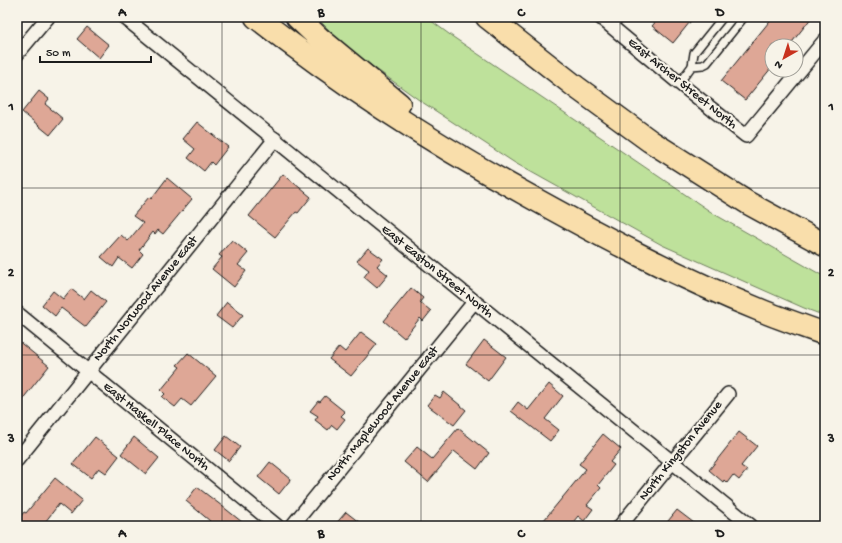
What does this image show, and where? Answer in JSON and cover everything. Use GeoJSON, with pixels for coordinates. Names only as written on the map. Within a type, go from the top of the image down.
{"type":"FeatureCollection","features":[{"type":"Feature","properties":{"kind":"highway"},"geometry":{"type":"LineString","coordinates":[[256,17],[344,82],[421,133],[473,165],[590,230],[676,273],[760,310],[825,334]]}},
{"type":"Feature","properties":{"kind":"highway"},"geometry":{"type":"LineString","coordinates":[[298,17],[319,38],[473,165]]}},
{"type":"Feature","properties":{"kind":"highway"},"geometry":{"type":"LineString","coordinates":[[478,17],[494,22],[576,87],[650,141],[748,204],[825,245]]}},
{"type":"Feature","properties":{"kind":"street"},"geometry":{"type":"LineString","coordinates":[[17,54],[48,17]]}},
{"type":"Feature","properties":{"kind":"street","name":"East Easton Street North"},"geometry":{"type":"LineString","coordinates":[[124,17],[208,87],[275,139],[751,526]]}},
{"type":"Feature","properties":{"kind":"street","name":"East Archer Street North"},"geometry":{"type":"LineString","coordinates":[[600,17],[616,23],[679,83],[746,136],[825,40]]}},
{"type":"Feature","properties":{"kind":"street","name":"North Norwood Avenue East"},"geometry":{"type":"LineString","coordinates":[[17,460],[275,139]]}},
{"type":"Feature","properties":{"kind":"street","name":"North Maplewood Avenue East"},"geometry":{"type":"LineString","coordinates":[[292,526],[474,302]]}},
{"type":"Feature","properties":{"kind":"street","name":"East Haskell Place North"},"geometry":{"type":"LineString","coordinates":[[17,313],[277,526]]}},
{"type":"Feature","properties":{"kind":"street","name":"North Kingston Avenue"},"geometry":{"type":"LineString","coordinates":[[620,526],[728,394]]}},
{"type":"Feature","properties":{"kind":"lane"},"geometry":{"type":"LineString","coordinates":[[679,83],[692,66],[694,53],[723,17]]}},
{"type":"Feature","properties":{"kind":"lane"},"geometry":{"type":"LineString","coordinates":[[692,66],[707,63],[744,17]]}},
{"type":"Feature","properties":{"kind":"green space"},"geometry":{"type":"Polygon","coordinates":[[[316,17],[426,17],[453,37],[714,214],[825,277],[825,316],[662,245],[515,163],[419,100],[347,48],[316,17]]]}},
{"type":"Feature","properties":{"kind":"building"},"geometry":{"type":"Polygon","coordinates":[[[660,17],[694,17],[673,43],[652,26],[660,17]]]}},
{"type":"Feature","properties":{"kind":"building"},"geometry":{"type":"Polygon","coordinates":[[[773,17],[812,17],[795,38],[764,38],[764,77],[745,100],[721,81],[773,17]]]}},
{"type":"Feature","properties":{"kind":"building"},"geometry":{"type":"Polygon","coordinates":[[[87,27],[109,45],[99,58],[77,39],[87,27]]]}},
{"type":"Feature","properties":{"kind":"building"},"geometry":{"type":"Polygon","coordinates":[[[39,91],[49,99],[45,104],[63,119],[50,135],[22,112],[39,91]]]}},
{"type":"Feature","properties":{"kind":"building"},"geometry":{"type":"Polygon","coordinates":[[[197,122],[228,147],[214,165],[211,162],[204,171],[188,158],[195,149],[183,139],[197,122]]]}},
{"type":"Feature","properties":{"kind":"building"},"geometry":{"type":"Polygon","coordinates":[[[283,174],[311,197],[275,237],[249,216],[283,174]]]}},
{"type":"Feature","properties":{"kind":"building"},"geometry":{"type":"Polygon","coordinates":[[[167,178],[192,199],[163,234],[158,230],[155,234],[153,232],[139,250],[143,254],[132,268],[119,258],[113,267],[101,257],[121,235],[128,241],[143,223],[133,216],[149,197],[151,199],[167,178]]]}},
{"type":"Feature","properties":{"kind":"building"},"geometry":{"type":"Polygon","coordinates":[[[232,240],[248,253],[238,265],[246,271],[234,287],[212,269],[222,257],[219,255],[232,240]]]}},
{"type":"Feature","properties":{"kind":"building"},"geometry":{"type":"Polygon","coordinates":[[[368,248],[383,259],[377,266],[388,275],[377,288],[364,277],[369,270],[357,261],[368,248]]]}},
{"type":"Feature","properties":{"kind":"building"},"geometry":{"type":"Polygon","coordinates":[[[411,288],[423,298],[420,302],[431,311],[423,321],[420,318],[404,338],[384,321],[411,288]]]}},
{"type":"Feature","properties":{"kind":"building"},"geometry":{"type":"Polygon","coordinates":[[[71,289],[84,299],[91,290],[106,302],[86,327],[61,308],[55,316],[42,305],[53,291],[63,299],[71,289]]]}},
{"type":"Feature","properties":{"kind":"building"},"geometry":{"type":"Polygon","coordinates":[[[227,302],[243,315],[232,328],[216,316],[227,302]]]}},
{"type":"Feature","properties":{"kind":"building"},"geometry":{"type":"Polygon","coordinates":[[[361,332],[377,344],[351,376],[329,359],[339,347],[345,352],[361,332]]]}},
{"type":"Feature","properties":{"kind":"building"},"geometry":{"type":"Polygon","coordinates":[[[17,340],[49,366],[17,406],[17,340]]]}},
{"type":"Feature","properties":{"kind":"building"},"geometry":{"type":"Polygon","coordinates":[[[484,340],[506,357],[488,381],[466,364],[484,340]]]}},
{"type":"Feature","properties":{"kind":"building"},"geometry":{"type":"Polygon","coordinates":[[[188,353],[216,376],[191,406],[182,399],[175,407],[162,397],[165,394],[161,390],[180,367],[177,365],[188,353]]]}},
{"type":"Feature","properties":{"kind":"building"},"geometry":{"type":"Polygon","coordinates":[[[549,384],[563,396],[545,419],[559,430],[550,441],[511,411],[518,402],[528,410],[549,384]]]}},
{"type":"Feature","properties":{"kind":"building"},"geometry":{"type":"Polygon","coordinates":[[[444,392],[466,410],[454,425],[427,405],[435,395],[440,398],[444,392]]]}},
{"type":"Feature","properties":{"kind":"building"},"geometry":{"type":"Polygon","coordinates":[[[325,396],[345,412],[341,416],[345,419],[337,429],[332,425],[328,430],[315,420],[318,416],[310,411],[318,401],[320,402],[325,396]]]}},
{"type":"Feature","properties":{"kind":"building"},"geometry":{"type":"Polygon","coordinates":[[[458,428],[489,453],[477,469],[454,451],[428,482],[404,462],[417,447],[432,459],[458,428]]]}},
{"type":"Feature","properties":{"kind":"building"},"geometry":{"type":"Polygon","coordinates":[[[739,432],[757,446],[741,466],[747,470],[739,480],[733,475],[727,483],[724,480],[723,482],[709,470],[739,432]]]}},
{"type":"Feature","properties":{"kind":"building"},"geometry":{"type":"Polygon","coordinates":[[[603,434],[621,449],[610,462],[614,465],[598,485],[601,488],[587,505],[593,509],[584,521],[578,516],[570,526],[539,526],[586,469],[579,464],[603,434]]]}},
{"type":"Feature","properties":{"kind":"building"},"geometry":{"type":"Polygon","coordinates":[[[226,436],[240,447],[229,461],[215,450],[226,436]]]}},
{"type":"Feature","properties":{"kind":"building"},"geometry":{"type":"Polygon","coordinates":[[[95,437],[119,456],[106,473],[99,468],[91,478],[73,464],[95,437]]]}},
{"type":"Feature","properties":{"kind":"building"},"geometry":{"type":"Polygon","coordinates":[[[134,437],[159,458],[146,474],[121,454],[134,437]]]}},
{"type":"Feature","properties":{"kind":"building"},"geometry":{"type":"Polygon","coordinates":[[[270,462],[291,479],[279,494],[258,477],[270,462]]]}},
{"type":"Feature","properties":{"kind":"building"},"geometry":{"type":"Polygon","coordinates":[[[55,478],[82,500],[71,514],[59,504],[42,526],[17,526],[17,521],[24,512],[26,513],[55,478]]]}},
{"type":"Feature","properties":{"kind":"building"},"geometry":{"type":"Polygon","coordinates":[[[197,487],[247,526],[205,526],[210,521],[186,501],[197,487]]]}},
{"type":"Feature","properties":{"kind":"building"},"geometry":{"type":"Polygon","coordinates":[[[677,510],[698,526],[664,526],[677,510]]]}},
{"type":"Feature","properties":{"kind":"building"},"geometry":{"type":"Polygon","coordinates":[[[346,512],[364,526],[334,526],[346,512]]]}}]}
